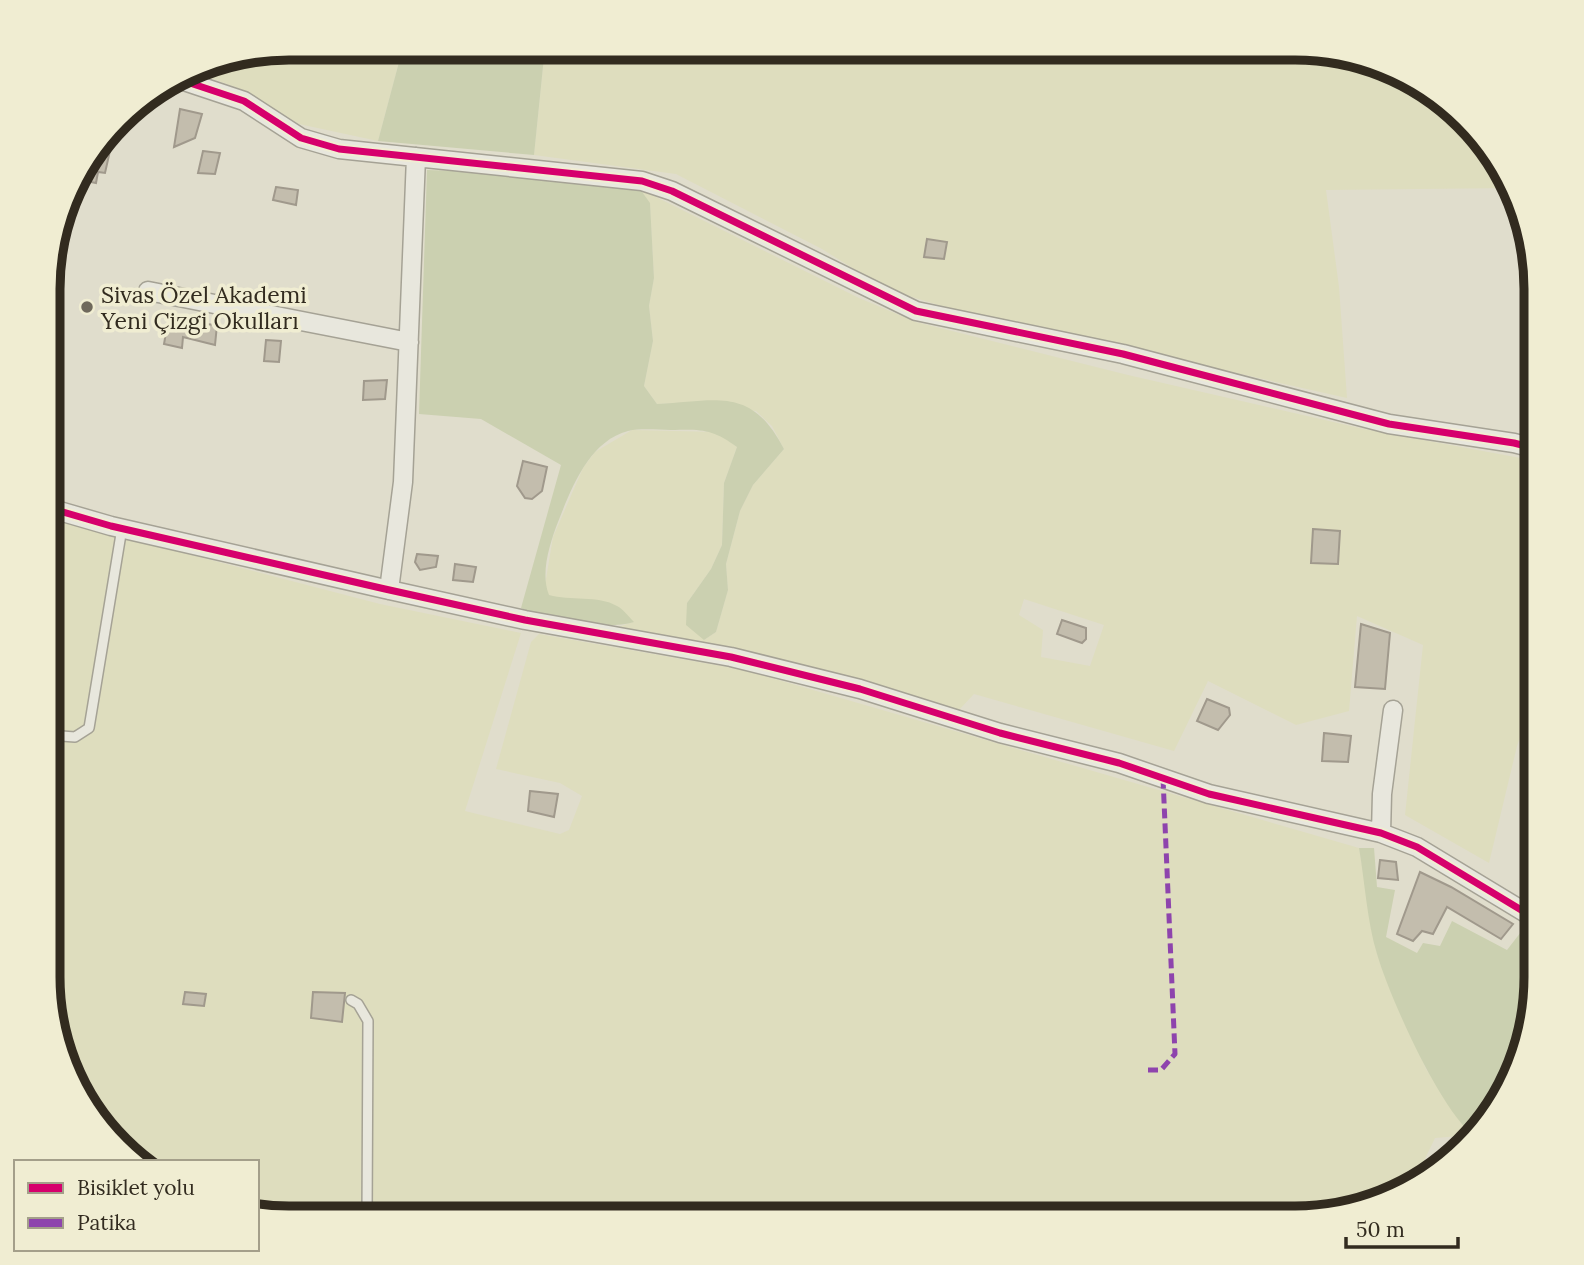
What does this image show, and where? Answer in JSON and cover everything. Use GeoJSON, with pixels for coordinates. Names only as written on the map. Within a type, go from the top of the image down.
{"type":"FeatureCollection","features":[{"type":"Feature","properties":{"kind":"street"},"geometry":{"type":"LineString","coordinates":[[189,83],[244,101],[300,138],[339,149],[642,181],[672,191],[916,311],[1123,354],[1389,424],[1524,446]]}},
{"type":"Feature","properties":{"kind":"street"},"geometry":{"type":"LineString","coordinates":[[389,590],[403,482],[416,157]]}},
{"type":"Feature","properties":{"kind":"street"},"geometry":{"type":"LineString","coordinates":[[148,291],[410,342]]}},
{"type":"Feature","properties":{"kind":"street"},"geometry":{"type":"LineString","coordinates":[[60,511],[121,528],[389,590],[525,620],[744,660],[860,689],[1000,733],[1118,763],[1209,794],[1381,834],[1418,847],[1524,912]]}},
{"type":"Feature","properties":{"kind":"street"},"geometry":{"type":"LineString","coordinates":[[1381,834],[1382,794],[1393,710]]}},
{"type":"Feature","properties":{"kind":"lane"},"geometry":{"type":"LineString","coordinates":[[60,736],[75,737],[89,728],[121,528]]}},
{"type":"Feature","properties":{"kind":"lane"},"geometry":{"type":"LineString","coordinates":[[351,1000],[358,1004],[368,1021],[367,1205]]}},
{"type":"Feature","properties":{"kind":"green space"},"geometry":{"type":"Polygon","coordinates":[[[400,60],[378,141],[299,124],[246,91],[204,76],[259,61],[400,60]]]}},
{"type":"Feature","properties":{"kind":"green space"},"geometry":{"type":"Polygon","coordinates":[[[400,60],[544,60],[534,155],[378,141],[400,60]]]}},
{"type":"Feature","properties":{"kind":"green space"},"geometry":{"type":"Polygon","coordinates":[[[544,60],[1310,60],[1355,67],[1410,90],[1446,116],[1468,138],[1486,161],[1501,188],[1326,190],[1339,287],[1347,398],[948,308],[886,289],[822,249],[676,174],[534,155],[544,60]]]}},
{"type":"Feature","properties":{"kind":"green space"},"geometry":{"type":"Polygon","coordinates":[[[427,170],[514,173],[640,189],[650,203],[654,278],[649,306],[653,341],[644,386],[657,404],[715,400],[745,406],[759,415],[772,429],[784,449],[753,485],[740,511],[726,564],[728,590],[716,632],[704,640],[686,625],[687,603],[711,569],[722,545],[724,483],[737,447],[706,431],[639,430],[614,436],[592,455],[583,468],[558,522],[546,568],[549,595],[609,603],[621,609],[634,622],[593,625],[546,617],[521,608],[561,465],[481,419],[419,414],[427,170]]]}},
{"type":"Feature","properties":{"kind":"green space"},"geometry":{"type":"Polygon","coordinates":[[[640,189],[859,298],[916,322],[1128,375],[1364,429],[1524,459],[1524,726],[1489,863],[1405,815],[1423,645],[1357,616],[1349,711],[1296,725],[1208,681],[1174,751],[974,694],[957,712],[745,653],[618,627],[633,622],[595,600],[567,601],[548,595],[545,585],[553,537],[583,468],[595,452],[632,430],[717,432],[737,447],[724,483],[722,545],[711,569],[687,603],[704,640],[716,632],[728,590],[726,564],[740,511],[753,485],[784,449],[772,426],[756,411],[681,403],[657,404],[644,386],[653,341],[649,306],[654,278],[650,204],[640,189]],[[1024,599],[1019,615],[1043,630],[1041,657],[1090,666],[1104,625],[1024,599]]]}},
{"type":"Feature","properties":{"kind":"green space"},"geometry":{"type":"Polygon","coordinates":[[[60,521],[380,604],[521,633],[465,811],[560,834],[569,830],[582,796],[560,783],[496,769],[531,642],[539,634],[744,670],[1359,848],[1377,954],[1426,1069],[1467,1128],[1459,1136],[1435,1138],[1423,1163],[1424,1166],[1410,1175],[1355,1198],[1295,1206],[274,1205],[259,1204],[259,1160],[152,1160],[116,1127],[98,1104],[77,1064],[67,1036],[61,1006],[60,521]]]}},
{"type":"Feature","properties":{"kind":"green space"},"geometry":{"type":"Polygon","coordinates":[[[1359,848],[1374,848],[1377,887],[1395,890],[1386,937],[1417,953],[1423,943],[1440,946],[1452,921],[1507,950],[1524,928],[1524,991],[1512,1050],[1494,1091],[1466,1128],[1432,1079],[1404,1024],[1384,973],[1368,915],[1359,848]]]}},
{"type":"Feature","properties":{"kind":"building"},"geometry":{"type":"Polygon","coordinates":[[[180,109],[202,114],[195,138],[174,147],[180,109]]]}},
{"type":"Feature","properties":{"kind":"building"},"geometry":{"type":"Polygon","coordinates":[[[112,144],[105,173],[98,172],[96,183],[87,181],[112,144]]]}},
{"type":"Feature","properties":{"kind":"building"},"geometry":{"type":"Polygon","coordinates":[[[203,151],[220,153],[215,174],[198,173],[203,151]]]}},
{"type":"Feature","properties":{"kind":"building"},"geometry":{"type":"Polygon","coordinates":[[[276,187],[298,190],[296,205],[273,200],[276,187]]]}},
{"type":"Feature","properties":{"kind":"building"},"geometry":{"type":"Polygon","coordinates":[[[927,239],[947,242],[944,259],[924,257],[927,239]]]}},
{"type":"Feature","properties":{"kind":"building"},"geometry":{"type":"Polygon","coordinates":[[[204,324],[217,325],[215,345],[183,337],[182,348],[164,344],[167,327],[203,330],[204,324]]]}},
{"type":"Feature","properties":{"kind":"building"},"geometry":{"type":"Polygon","coordinates":[[[266,340],[281,341],[279,362],[264,361],[266,340]]]}},
{"type":"Feature","properties":{"kind":"building"},"geometry":{"type":"Polygon","coordinates":[[[387,380],[385,399],[363,400],[364,381],[387,380]]]}},
{"type":"Feature","properties":{"kind":"building"},"geometry":{"type":"Polygon","coordinates":[[[523,461],[547,467],[542,491],[532,499],[525,498],[517,486],[523,461]]]}},
{"type":"Feature","properties":{"kind":"building"},"geometry":{"type":"Polygon","coordinates":[[[1313,529],[1340,531],[1338,564],[1311,563],[1313,529]]]}},
{"type":"Feature","properties":{"kind":"building"},"geometry":{"type":"Polygon","coordinates":[[[417,554],[438,556],[436,567],[420,570],[415,562],[417,554]]]}},
{"type":"Feature","properties":{"kind":"building"},"geometry":{"type":"Polygon","coordinates":[[[455,564],[476,567],[473,582],[453,580],[455,564]]]}},
{"type":"Feature","properties":{"kind":"building"},"geometry":{"type":"Polygon","coordinates":[[[1062,620],[1086,628],[1086,639],[1082,643],[1057,634],[1062,620]]]}},
{"type":"Feature","properties":{"kind":"building"},"geometry":{"type":"Polygon","coordinates":[[[1361,624],[1390,633],[1385,689],[1355,687],[1361,624]]]}},
{"type":"Feature","properties":{"kind":"building"},"geometry":{"type":"Polygon","coordinates":[[[1207,699],[1229,708],[1230,715],[1218,730],[1197,721],[1207,699]]]}},
{"type":"Feature","properties":{"kind":"building"},"geometry":{"type":"Polygon","coordinates":[[[1324,733],[1351,736],[1348,762],[1322,761],[1324,733]]]}},
{"type":"Feature","properties":{"kind":"building"},"geometry":{"type":"Polygon","coordinates":[[[530,791],[558,794],[554,817],[528,811],[530,791]]]}},
{"type":"Feature","properties":{"kind":"building"},"geometry":{"type":"Polygon","coordinates":[[[1380,860],[1396,862],[1398,880],[1378,878],[1380,860]]]}},
{"type":"Feature","properties":{"kind":"building"},"geometry":{"type":"Polygon","coordinates":[[[1420,872],[1513,924],[1501,939],[1447,907],[1433,934],[1422,931],[1413,941],[1397,934],[1420,872]]]}},
{"type":"Feature","properties":{"kind":"building"},"geometry":{"type":"Polygon","coordinates":[[[185,992],[206,994],[204,1006],[183,1004],[185,992]]]}},
{"type":"Feature","properties":{"kind":"building"},"geometry":{"type":"Polygon","coordinates":[[[313,992],[345,993],[342,1022],[311,1018],[313,992]]]}},
{"type":"Feature","properties":{"kind":"marked path"},"geometry":{"type":"LineString","coordinates":[[1148,1070],[1161,1070],[1175,1054],[1163,778]]}},
{"type":"Feature","properties":{"kind":"cycle path"},"geometry":{"type":"LineString","coordinates":[[189,83],[244,101],[301,138],[339,149],[642,181],[672,191],[916,311],[1123,354],[1389,424],[1524,446]]}},
{"type":"Feature","properties":{"kind":"cycle path"},"geometry":{"type":"LineString","coordinates":[[60,511],[111,526],[385,589],[525,620],[731,657],[860,689],[1000,733],[1119,763],[1209,794],[1381,833],[1417,847],[1524,912]]}},
{"type":"Feature","properties":{"kind":"place","name":"Sivas Özel Akademi Yeni Çizgi Okulları"},"geometry":{"type":"Point","coordinates":[87,307]}}]}
